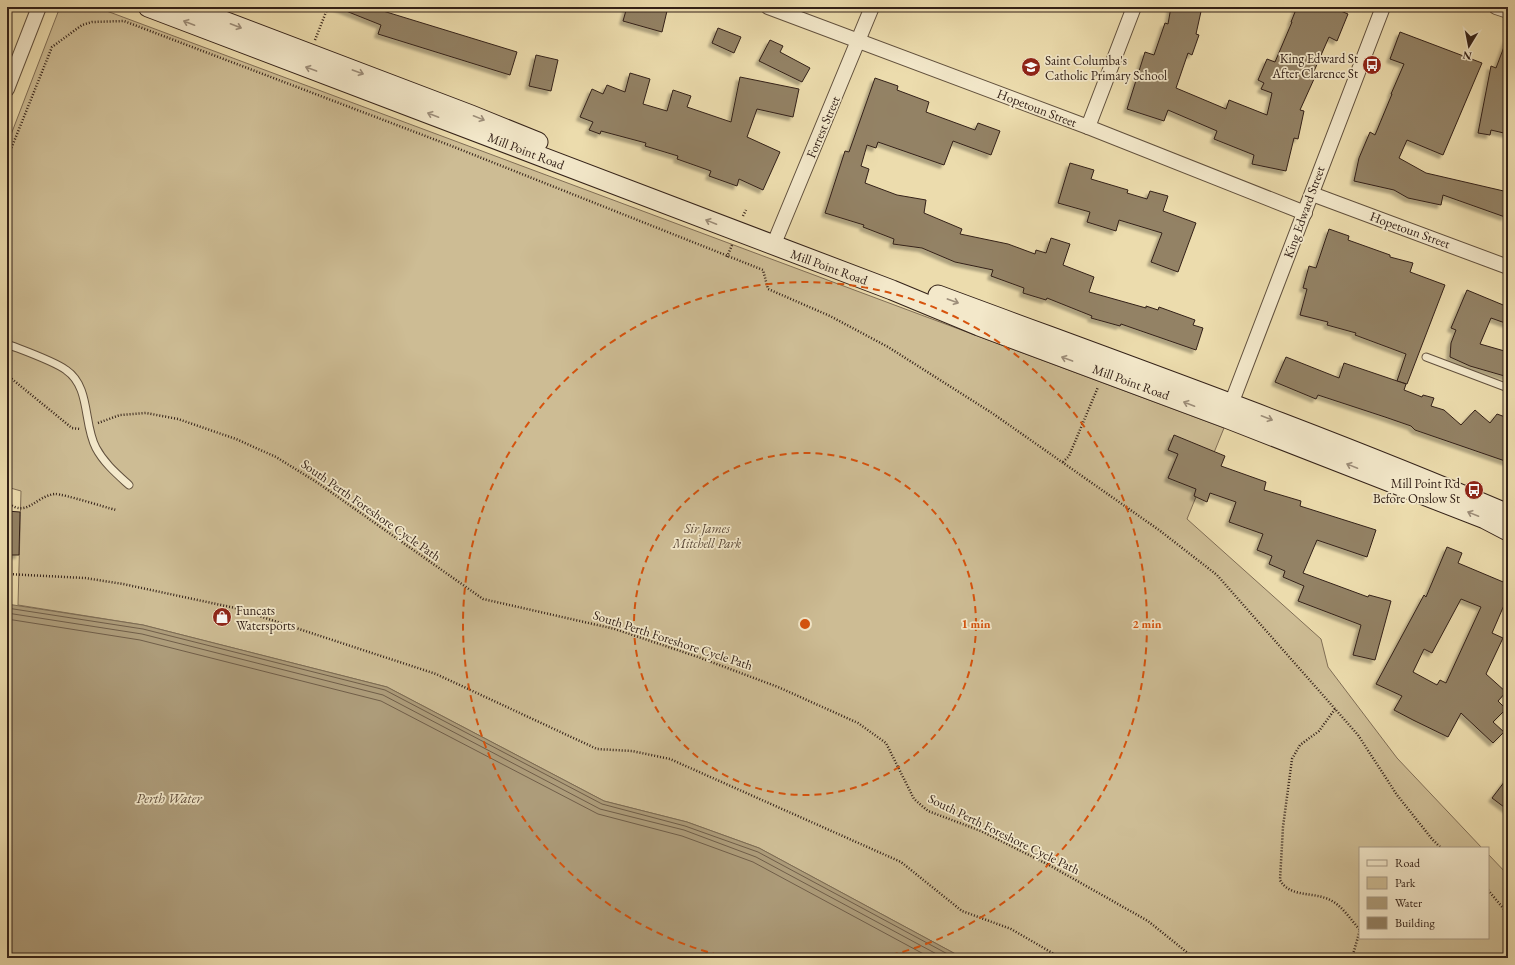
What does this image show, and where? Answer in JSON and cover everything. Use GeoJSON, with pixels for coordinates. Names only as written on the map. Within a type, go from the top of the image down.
{"type":"FeatureCollection","features":[{"type":"Feature","properties":{"kind":"main road","name":"Mill Point Road"},"geometry":{"type":"LineString","coordinates":[[148,7],[776,241]]}},
{"type":"Feature","properties":{"kind":"main road","name":"Mill Point Road"},"geometry":{"type":"LineString","coordinates":[[187,7],[472,115],[598,166],[892,290],[1012,338],[1410,473],[1508,514]]}},
{"type":"Feature","properties":{"kind":"main road","name":"Mill Point Road"},"geometry":{"type":"LineString","coordinates":[[1228,411],[1485,519],[1508,531]]}},
{"type":"Feature","properties":{"kind":"street"},"geometry":{"type":"LineString","coordinates":[[7,89],[39,7]]}},
{"type":"Feature","properties":{"kind":"street","name":"Hopetoun Street"},"geometry":{"type":"LineString","coordinates":[[768,7],[1088,127],[1305,213]]}},
{"type":"Feature","properties":{"kind":"street","name":"Forrest Street"},"geometry":{"type":"LineString","coordinates":[[776,241],[872,7]]}},
{"type":"Feature","properties":{"kind":"street"},"geometry":{"type":"LineString","coordinates":[[1088,127],[1134,7]]}},
{"type":"Feature","properties":{"kind":"street","name":"King Edward Street"},"geometry":{"type":"LineString","coordinates":[[1228,411],[1383,7]]}},
{"type":"Feature","properties":{"kind":"street"},"geometry":{"type":"LineString","coordinates":[[1496,7],[1508,11]]}},
{"type":"Feature","properties":{"kind":"street","name":"Hopetoun Street"},"geometry":{"type":"LineString","coordinates":[[1312,194],[1508,267]]}},
{"type":"Feature","properties":{"kind":"lane"},"geometry":{"type":"LineString","coordinates":[[7,344],[66,369],[76,379],[83,393],[88,427],[96,448],[112,471],[129,485]]}},
{"type":"Feature","properties":{"kind":"lane"},"geometry":{"type":"LineString","coordinates":[[1426,356],[1508,388]]}},
{"type":"Feature","properties":{"kind":"path"},"geometry":{"type":"LineString","coordinates":[[310,54],[328,7]]}},
{"type":"Feature","properties":{"kind":"path"},"geometry":{"type":"LineString","coordinates":[[7,159],[52,47],[82,25],[96,22],[124,21],[449,145],[763,270],[768,289],[830,316],[888,347],[992,413],[1158,530],[1217,575],[1358,735],[1397,795],[1440,847]]}},
{"type":"Feature","properties":{"kind":"path","name":"South Perth Foreshore Cycle Path"},"geometry":{"type":"LineString","coordinates":[[7,375],[72,428],[77,429],[88,427],[120,415],[146,413],[178,419],[236,439],[276,458],[318,483],[483,599],[629,633],[778,687],[858,723],[886,743],[914,799],[928,811],[981,831],[1049,865],[1148,921],[1194,958]]}},
{"type":"Feature","properties":{"kind":"path"},"geometry":{"type":"LineString","coordinates":[[1063,462],[1069,456],[1098,385]]}},
{"type":"Feature","properties":{"kind":"path"},"geometry":{"type":"LineString","coordinates":[[7,502],[14,508],[25,509],[42,498],[56,494],[116,510]]}},
{"type":"Feature","properties":{"kind":"path"},"geometry":{"type":"LineString","coordinates":[[7,574],[85,578],[123,584],[235,608],[436,674],[597,749],[632,751],[670,759],[901,862],[962,911],[1011,929],[1061,958]]}},
{"type":"Feature","properties":{"kind":"path"},"geometry":{"type":"LineString","coordinates":[[1335,709],[1319,731],[1300,745],[1292,759],[1283,827],[1280,880],[1284,886],[1292,891],[1329,899],[1335,903],[1359,929]]}},
{"type":"Feature","properties":{"kind":"path"},"geometry":{"type":"LineString","coordinates":[[1489,891],[1508,914]]}},
{"type":"Feature","properties":{"kind":"path"},"geometry":{"type":"LineString","coordinates":[[1352,958],[1359,936]]}},
{"type":"Feature","properties":{"kind":"green space","name":"Sir James Mitchell Park"},"geometry":{"type":"Polygon","coordinates":[[[60,7],[96,7],[1224,428],[1187,519],[1321,639],[1328,667],[1397,758],[1481,847],[1359,847],[1359,939],[1489,939],[1489,855],[1508,875],[1508,958],[963,958],[759,848],[687,822],[604,801],[387,687],[143,625],[18,605],[21,491],[7,487],[7,145],[60,7]]]}},
{"type":"Feature","properties":{"kind":"water","name":"Perth Water"},"geometry":{"type":"Polygon","coordinates":[[[7,604],[143,625],[387,687],[604,801],[687,822],[759,848],[963,958],[7,958],[7,604]]]}},
{"type":"Feature","properties":{"kind":"building"},"geometry":{"type":"Polygon","coordinates":[[[336,7],[370,7],[517,52],[510,75],[378,34],[381,25],[336,7]]]}},
{"type":"Feature","properties":{"kind":"building"},"geometry":{"type":"Polygon","coordinates":[[[627,7],[654,7],[667,11],[662,32],[623,21],[627,7]]]}},
{"type":"Feature","properties":{"kind":"building"},"geometry":{"type":"Polygon","coordinates":[[[1171,7],[1202,7],[1196,34],[1199,35],[1192,55],[1188,53],[1176,88],[1226,109],[1229,100],[1267,115],[1272,93],[1261,89],[1264,83],[1258,80],[1267,59],[1275,62],[1297,7],[1331,7],[1348,14],[1337,41],[1329,37],[1311,78],[1314,79],[1300,110],[1304,111],[1298,139],[1294,138],[1286,171],[1252,164],[1254,155],[1214,139],[1217,131],[1168,110],[1164,121],[1127,109],[1145,52],[1154,55],[1165,23],[1168,24],[1171,7]]]}},
{"type":"Feature","properties":{"kind":"building"},"geometry":{"type":"Polygon","coordinates":[[[718,28],[741,37],[734,53],[712,43],[718,28]]]}},
{"type":"Feature","properties":{"kind":"building"},"geometry":{"type":"Polygon","coordinates":[[[1400,32],[1482,63],[1443,155],[1407,140],[1399,158],[1426,173],[1508,192],[1508,208],[1505,217],[1443,195],[1441,205],[1408,198],[1394,190],[1354,181],[1359,158],[1370,132],[1375,135],[1404,64],[1390,59],[1400,32]]]}},
{"type":"Feature","properties":{"kind":"building"},"geometry":{"type":"Polygon","coordinates":[[[1507,39],[1508,134],[1491,130],[1490,135],[1478,133],[1491,66],[1496,68],[1507,39]]]}},
{"type":"Feature","properties":{"kind":"building"},"geometry":{"type":"Polygon","coordinates":[[[770,40],[783,46],[780,52],[810,68],[802,82],[759,61],[770,40]]]}},
{"type":"Feature","properties":{"kind":"building"},"geometry":{"type":"Polygon","coordinates":[[[536,55],[558,60],[551,91],[529,86],[536,55]]]}},
{"type":"Feature","properties":{"kind":"building"},"geometry":{"type":"Polygon","coordinates":[[[630,73],[650,79],[643,104],[667,111],[673,90],[691,96],[687,107],[731,122],[740,77],[799,89],[793,117],[757,109],[747,137],[780,152],[763,190],[739,179],[737,186],[709,176],[711,171],[677,159],[678,156],[645,146],[646,143],[601,131],[600,134],[589,130],[593,122],[580,117],[592,89],[603,94],[607,85],[625,92],[630,73]]]}},
{"type":"Feature","properties":{"kind":"building"},"geometry":{"type":"Polygon","coordinates":[[[875,78],[898,86],[897,90],[929,102],[926,112],[975,130],[978,123],[1000,131],[991,155],[953,141],[944,165],[878,142],[876,148],[867,145],[861,166],[869,169],[865,183],[897,195],[926,200],[924,213],[962,229],[960,234],[1008,244],[1035,254],[1036,250],[1046,253],[1051,238],[1070,244],[1063,265],[1094,277],[1089,292],[1146,308],[1146,306],[1158,310],[1159,307],[1195,320],[1193,325],[1203,328],[1196,350],[1121,324],[1120,326],[1091,318],[1092,316],[1047,298],[1046,300],[1023,293],[1024,288],[991,276],[993,270],[955,262],[922,248],[893,244],[894,239],[863,227],[864,225],[825,213],[845,151],[849,152],[875,78]]]}},
{"type":"Feature","properties":{"kind":"building"},"geometry":{"type":"Polygon","coordinates":[[[1070,163],[1094,170],[1091,179],[1128,190],[1127,193],[1147,199],[1150,191],[1168,196],[1163,211],[1196,223],[1178,272],[1151,262],[1162,233],[1119,220],[1116,231],[1087,222],[1090,212],[1058,203],[1070,163]]]}},
{"type":"Feature","properties":{"kind":"building"},"geometry":{"type":"Polygon","coordinates":[[[1329,229],[1349,236],[1348,240],[1390,255],[1390,257],[1413,263],[1410,272],[1445,285],[1407,384],[1397,381],[1406,354],[1355,335],[1356,333],[1327,325],[1328,322],[1300,315],[1307,289],[1303,288],[1309,266],[1316,268],[1329,229]]]}},
{"type":"Feature","properties":{"kind":"building"},"geometry":{"type":"Polygon","coordinates":[[[1467,290],[1508,307],[1508,324],[1491,318],[1480,344],[1508,352],[1508,377],[1470,366],[1450,357],[1451,343],[1456,330],[1451,328],[1467,290]]]}},
{"type":"Feature","properties":{"kind":"building"},"geometry":{"type":"Polygon","coordinates":[[[1286,357],[1339,378],[1344,363],[1406,384],[1404,390],[1422,397],[1423,395],[1434,398],[1431,406],[1444,410],[1461,425],[1475,410],[1490,423],[1497,414],[1508,418],[1508,462],[1415,430],[1411,426],[1318,395],[1316,399],[1275,382],[1286,357]]]}},
{"type":"Feature","properties":{"kind":"building"},"geometry":{"type":"Polygon","coordinates":[[[1174,435],[1225,456],[1221,466],[1266,482],[1264,490],[1301,501],[1300,506],[1376,530],[1367,557],[1317,540],[1303,573],[1368,597],[1369,595],[1391,601],[1375,660],[1353,655],[1361,625],[1298,601],[1304,586],[1283,577],[1285,571],[1269,564],[1272,556],[1257,550],[1263,534],[1229,522],[1236,502],[1210,493],[1207,502],[1194,496],[1196,489],[1168,478],[1178,454],[1168,450],[1174,435]]]}},
{"type":"Feature","properties":{"kind":"building"},"geometry":{"type":"Polygon","coordinates":[[[7,511],[20,512],[19,555],[7,555],[7,511]]]}},
{"type":"Feature","properties":{"kind":"building"},"geometry":{"type":"Polygon","coordinates":[[[1447,547],[1462,553],[1458,563],[1508,584],[1508,596],[1492,633],[1503,638],[1486,674],[1506,692],[1498,701],[1506,709],[1493,722],[1504,732],[1493,743],[1461,713],[1448,737],[1413,720],[1394,710],[1402,696],[1376,684],[1424,595],[1426,597],[1447,547]],[[1461,599],[1432,653],[1424,649],[1413,672],[1437,685],[1440,680],[1446,683],[1481,607],[1461,599]]]}},
{"type":"Feature","properties":{"kind":"building"},"geometry":{"type":"Polygon","coordinates":[[[1508,777],[1508,810],[1492,798],[1508,777]]]}},
{"type":"Feature","properties":{"kind":"place","name":"King Edward St After Clarence St"},"geometry":{"type":"Point","coordinates":[1372,65]}},
{"type":"Feature","properties":{"kind":"place","name":"Saint Columba's Catholic Primary School"},"geometry":{"type":"Point","coordinates":[1031,67]}},
{"type":"Feature","properties":{"kind":"place","name":"Mill Point Rd Before Onslow St"},"geometry":{"type":"Point","coordinates":[1474,490]}},
{"type":"Feature","properties":{"kind":"place","name":"Funcats Watersports"},"geometry":{"type":"Point","coordinates":[222,617]}}]}
